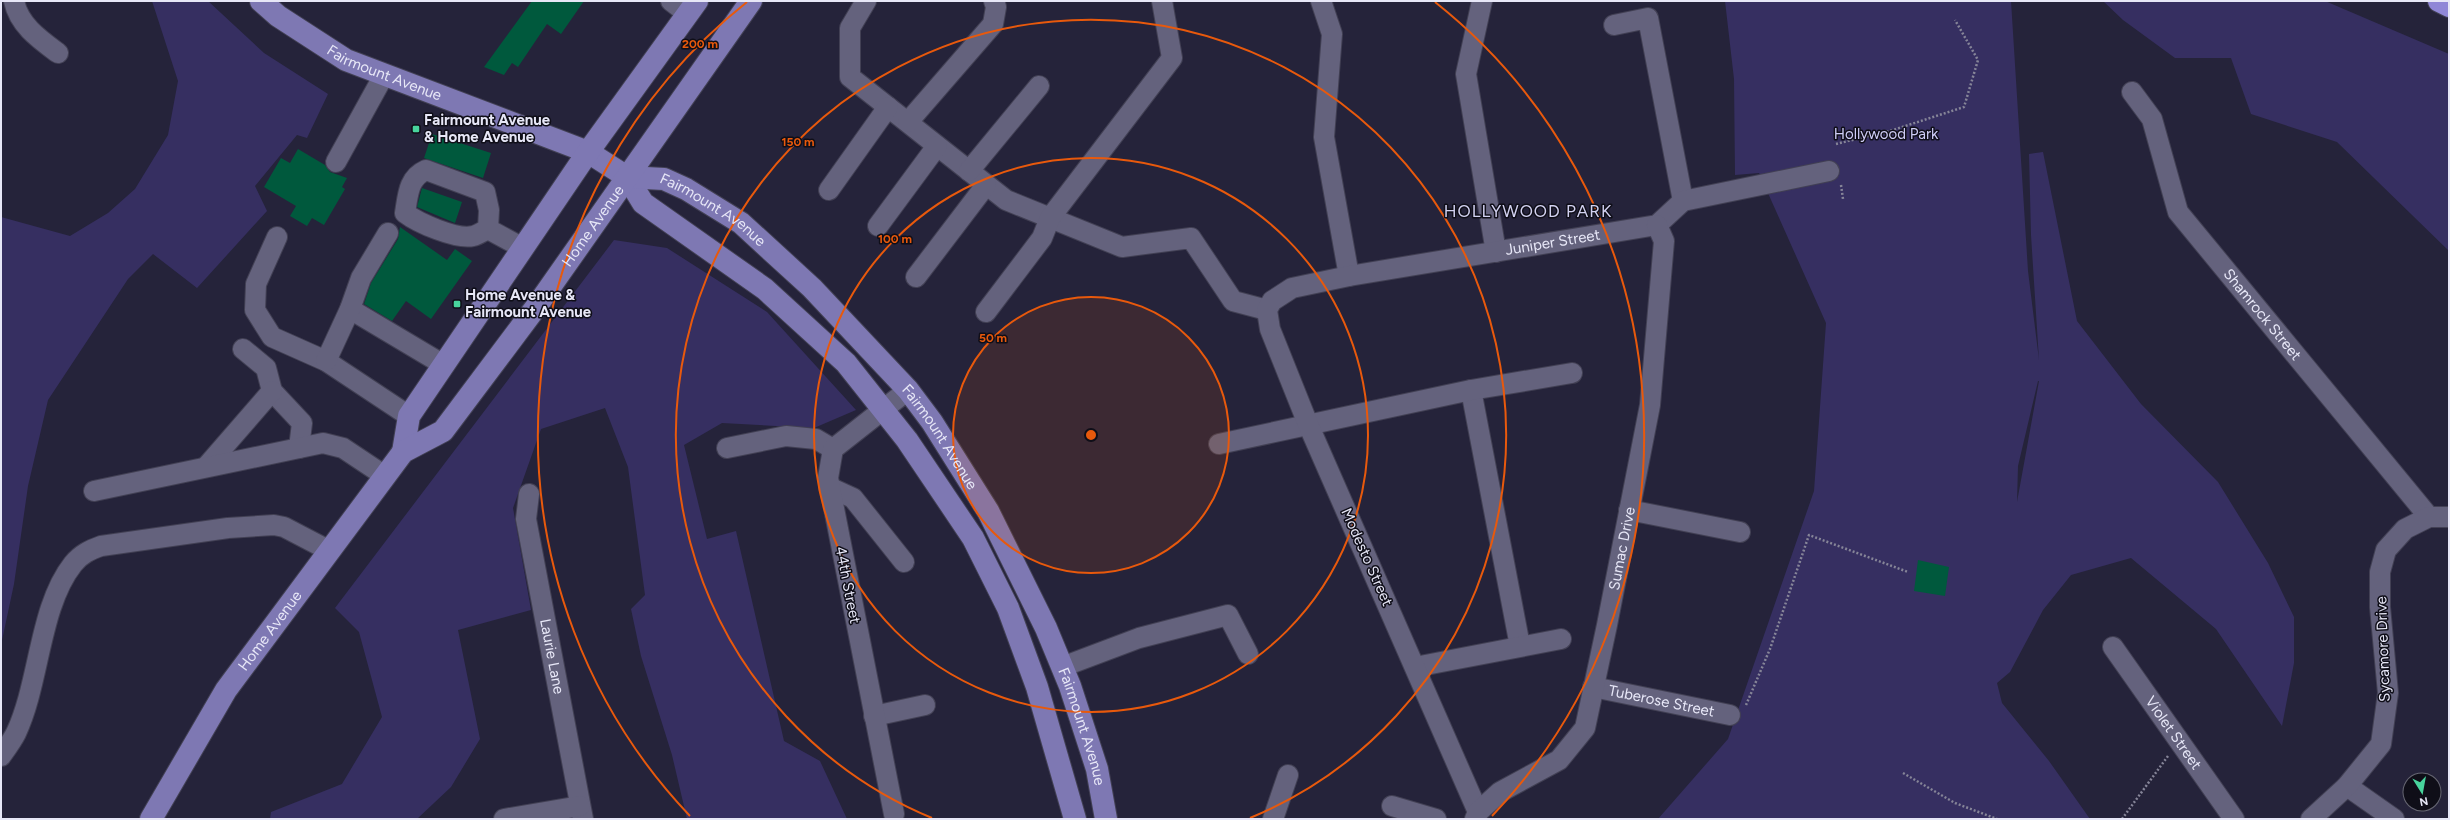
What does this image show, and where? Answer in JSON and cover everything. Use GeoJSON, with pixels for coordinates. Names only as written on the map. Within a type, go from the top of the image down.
{"type":"FeatureCollection","features":[{"type":"Feature","properties":{"kind":"highway"},"geometry":{"type":"LineString","coordinates":[[2439,1],[2449,6]]}},
{"type":"Feature","properties":{"kind":"main road","name":"Fairmount Avenue"},"geometry":{"type":"LineString","coordinates":[[260,1],[278,16],[346,60],[588,152],[627,177],[643,203],[765,289],[846,363],[884,409],[973,538],[1008,608],[1037,687],[1069,793],[1075,819]]}},
{"type":"Feature","properties":{"kind":"main road","name":"Home Avenue"},"geometry":{"type":"LineString","coordinates":[[151,819],[226,690],[404,452],[444,431],[536,307],[751,1]]}},
{"type":"Feature","properties":{"kind":"main road"},"geometry":{"type":"LineString","coordinates":[[404,452],[409,416],[588,152],[693,7]]}},
{"type":"Feature","properties":{"kind":"main road","name":"Fairmount Avenue"},"geometry":{"type":"LineString","coordinates":[[627,177],[664,178],[686,189],[741,223],[812,288],[908,390],[932,422],[988,511],[1046,628],[1062,666],[1097,770],[1106,819]]}},
{"type":"Feature","properties":{"kind":"street"},"geometry":{"type":"LineString","coordinates":[[14,1],[16,10],[33,35],[58,52]]}},
{"type":"Feature","properties":{"kind":"street"},"geometry":{"type":"LineString","coordinates":[[671,1],[693,7]]}},
{"type":"Feature","properties":{"kind":"street"},"geometry":{"type":"LineString","coordinates":[[866,1],[850,28],[850,77],[986,185],[1006,200],[1122,247],[1191,238],[1233,301],[1270,306]]}},
{"type":"Feature","properties":{"kind":"street"},"geometry":{"type":"LineString","coordinates":[[908,122],[993,24],[996,7],[994,1]]}},
{"type":"Feature","properties":{"kind":"street"},"geometry":{"type":"LineString","coordinates":[[986,312],[1042,238],[1050,218],[1172,58],[1162,1]]}},
{"type":"Feature","properties":{"kind":"street"},"geometry":{"type":"LineString","coordinates":[[1321,1],[1332,34],[1324,137],[1349,276]]}},
{"type":"Feature","properties":{"kind":"street"},"geometry":{"type":"LineString","coordinates":[[1482,1],[1466,74],[1496,252]]}},
{"type":"Feature","properties":{"kind":"street"},"geometry":{"type":"LineString","coordinates":[[1614,25],[1648,18],[1683,201]]}},
{"type":"Feature","properties":{"kind":"street"},"geometry":{"type":"LineString","coordinates":[[336,162],[384,74]]}},
{"type":"Feature","properties":{"kind":"street"},"geometry":{"type":"LineString","coordinates":[[969,171],[1039,86]]}},
{"type":"Feature","properties":{"kind":"street","name":"Shamrock Street"},"geometry":{"type":"LineString","coordinates":[[2132,92],[2152,119],[2178,212],[2429,517]]}},
{"type":"Feature","properties":{"kind":"street"},"geometry":{"type":"LineString","coordinates":[[829,190],[888,107]]}},
{"type":"Feature","properties":{"kind":"street"},"geometry":{"type":"LineString","coordinates":[[878,226],[937,146]]}},
{"type":"Feature","properties":{"kind":"street"},"geometry":{"type":"LineString","coordinates":[[1657,225],[1683,201],[1833,177]]}},
{"type":"Feature","properties":{"kind":"street"},"geometry":{"type":"LineString","coordinates":[[916,277],[986,185]]}},
{"type":"Feature","properties":{"kind":"street","name":"Juniper Street"},"geometry":{"type":"LineString","coordinates":[[1270,306],[1292,288],[1349,276],[1657,225]]}},
{"type":"Feature","properties":{"kind":"street","name":"Sumac Drive"},"geometry":{"type":"LineString","coordinates":[[1476,815],[1500,792],[1559,760],[1585,728],[1650,405],[1664,241],[1657,225]]}},
{"type":"Feature","properties":{"kind":"street"},"geometry":{"type":"LineString","coordinates":[[488,229],[523,248]]}},
{"type":"Feature","properties":{"kind":"street"},"geometry":{"type":"LineString","coordinates":[[326,361],[350,309],[361,278],[388,233]]}},
{"type":"Feature","properties":{"kind":"street"},"geometry":{"type":"LineString","coordinates":[[277,237],[256,284],[254,310],[272,337],[326,361],[409,416]]}},
{"type":"Feature","properties":{"kind":"street","name":"Modesto Street"},"geometry":{"type":"LineString","coordinates":[[1270,306],[1270,328],[1308,424],[1415,667],[1476,815]]}},
{"type":"Feature","properties":{"kind":"street"},"geometry":{"type":"LineString","coordinates":[[350,309],[444,365]]}},
{"type":"Feature","properties":{"kind":"street"},"geometry":{"type":"LineString","coordinates":[[243,349],[266,368],[272,391],[302,423],[299,448]]}},
{"type":"Feature","properties":{"kind":"street"},"geometry":{"type":"LineString","coordinates":[[1219,444],[1471,390],[1572,373]]}},
{"type":"Feature","properties":{"kind":"street"},"geometry":{"type":"LineString","coordinates":[[727,448],[786,436],[816,439],[833,449],[908,390]]}},
{"type":"Feature","properties":{"kind":"street"},"geometry":{"type":"LineString","coordinates":[[1471,390],[1520,646]]}},
{"type":"Feature","properties":{"kind":"street"},"geometry":{"type":"LineString","coordinates":[[206,467],[272,391]]}},
{"type":"Feature","properties":{"kind":"street"},"geometry":{"type":"LineString","coordinates":[[94,491],[323,443],[334,445],[385,476]]}},
{"type":"Feature","properties":{"kind":"street","name":"44th Street"},"geometry":{"type":"LineString","coordinates":[[833,449],[828,478],[829,487],[894,814]]}},
{"type":"Feature","properties":{"kind":"street"},"geometry":{"type":"LineString","coordinates":[[829,487],[853,498],[904,562]]}},
{"type":"Feature","properties":{"kind":"street","name":"Laurie Lane"},"geometry":{"type":"LineString","coordinates":[[529,494],[526,519],[582,812]]}},
{"type":"Feature","properties":{"kind":"street"},"geometry":{"type":"LineString","coordinates":[[1629,510],[1740,532]]}},
{"type":"Feature","properties":{"kind":"street","name":"Sycamore Drive"},"geometry":{"type":"LineString","coordinates":[[2311,819],[2347,786],[2381,744],[2388,693],[2380,607],[2380,572],[2386,550],[2405,529],[2429,517],[2449,517]]}},
{"type":"Feature","properties":{"kind":"street"},"geometry":{"type":"LineString","coordinates":[[1,756],[16,734],[53,602],[63,579],[74,562],[86,552],[101,546],[228,528],[274,525],[284,527],[330,550]]}},
{"type":"Feature","properties":{"kind":"street"},"geometry":{"type":"LineString","coordinates":[[1062,666],[1139,638],[1228,615],[1248,654]]}},
{"type":"Feature","properties":{"kind":"street"},"geometry":{"type":"LineString","coordinates":[[1415,667],[1561,639]]}},
{"type":"Feature","properties":{"kind":"street","name":"Violet Street"},"geometry":{"type":"LineString","coordinates":[[2113,647],[2234,819]]}},
{"type":"Feature","properties":{"kind":"street","name":"Tuberose Street"},"geometry":{"type":"LineString","coordinates":[[1593,687],[1730,714]]}},
{"type":"Feature","properties":{"kind":"street"},"geometry":{"type":"LineString","coordinates":[[874,716],[925,705]]}},
{"type":"Feature","properties":{"kind":"street"},"geometry":{"type":"LineString","coordinates":[[1273,819],[1288,775]]}},
{"type":"Feature","properties":{"kind":"street"},"geometry":{"type":"LineString","coordinates":[[2347,786],[2394,819]]}},
{"type":"Feature","properties":{"kind":"street"},"geometry":{"type":"LineString","coordinates":[[1392,806],[1436,819]]}},
{"type":"Feature","properties":{"kind":"street"},"geometry":{"type":"LineString","coordinates":[[504,819],[582,812]]}},
{"type":"Feature","properties":{"kind":"path"},"geometry":{"type":"LineString","coordinates":[[1836,144],[1893,130],[1964,107],[1978,60],[1955,20]]}},
{"type":"Feature","properties":{"kind":"path"},"geometry":{"type":"LineString","coordinates":[[1833,177],[1840,185],[1844,199]]}},
{"type":"Feature","properties":{"kind":"path"},"geometry":{"type":"LineString","coordinates":[[1730,714],[1740,718],[1770,649],[1809,535],[1908,572]]}},
{"type":"Feature","properties":{"kind":"path"},"geometry":{"type":"LineString","coordinates":[[2122,819],[2179,741]]}},
{"type":"Feature","properties":{"kind":"path"},"geometry":{"type":"LineString","coordinates":[[1903,773],[1955,803],[1997,819]]}},
{"type":"Feature","properties":{"kind":"green space"},"geometry":{"type":"Polygon","coordinates":[[[152,1],[208,1],[264,53],[328,94],[307,138],[297,135],[255,186],[267,211],[197,288],[153,254],[128,279],[48,400],[28,486],[14,584],[1,645],[1,217],[70,236],[108,213],[135,189],[168,135],[178,81],[152,1]]]}},
{"type":"Feature","properties":{"kind":"green space","name":"Hollywood Park"},"geometry":{"type":"Polygon","coordinates":[[[1725,1],[2011,1],[2028,271],[2039,360],[2031,235],[2029,154],[2043,152],[2077,321],[2141,404],[2218,482],[2268,563],[2294,617],[2294,663],[2282,726],[2216,629],[2131,558],[2071,575],[2043,610],[2010,672],[1997,683],[2002,703],[2049,761],[2090,819],[1658,819],[1728,739],[1814,491],[1826,323],[1759,173],[1735,175],[1734,79],[1725,1]],[[2039,381],[2018,466],[2017,502],[2039,381]]]}},
{"type":"Feature","properties":{"kind":"green space"},"geometry":{"type":"Polygon","coordinates":[[[2103,1],[2325,1],[2449,54],[2449,251],[2337,142],[2251,114],[2231,58],[2175,58],[2123,20],[2103,1]]]}},
{"type":"Feature","properties":{"kind":"green space"},"geometry":{"type":"Polygon","coordinates":[[[614,240],[667,248],[767,312],[856,410],[814,428],[722,423],[684,445],[707,539],[736,531],[784,741],[820,761],[847,819],[687,819],[672,755],[641,656],[631,609],[645,595],[628,467],[605,408],[541,429],[513,508],[531,610],[458,630],[480,739],[451,787],[417,819],[270,819],[271,812],[342,784],[382,717],[359,632],[335,608],[614,240]]]}},
{"type":"Feature","properties":{"kind":"building"},"geometry":{"type":"Polygon","coordinates":[[[532,1],[584,1],[561,34],[547,24],[518,67],[512,63],[504,75],[484,67],[532,1]]]}},
{"type":"Feature","properties":{"kind":"building"},"geometry":{"type":"Polygon","coordinates":[[[432,134],[491,153],[483,178],[424,158],[432,134]]]}},
{"type":"Feature","properties":{"kind":"building"},"geometry":{"type":"Polygon","coordinates":[[[298,149],[325,165],[330,172],[347,178],[342,187],[345,189],[324,225],[312,218],[307,226],[290,216],[296,206],[264,187],[281,158],[290,163],[298,149]]]}},
{"type":"Feature","properties":{"kind":"building"},"geometry":{"type":"Polygon","coordinates":[[[422,188],[462,202],[455,223],[417,207],[422,188]]]}},
{"type":"Feature","properties":{"kind":"building"},"geometry":{"type":"Polygon","coordinates":[[[400,227],[447,260],[455,249],[472,261],[431,319],[406,301],[392,321],[364,304],[371,283],[398,239],[400,227]]]}},
{"type":"Feature","properties":{"kind":"building"},"geometry":{"type":"Polygon","coordinates":[[[1918,560],[1949,567],[1945,596],[1914,591],[1918,560]]]}},
{"type":"Feature","properties":{"kind":"place","name":"Fairmount Avenue & Home Avenue"},"geometry":{"type":"Point","coordinates":[416,129]}},
{"type":"Feature","properties":{"kind":"place","name":"Home Avenue & Fairmount Avenue"},"geometry":{"type":"Point","coordinates":[457,304]}},
{"type":"Feature","properties":{"kind":"district","name":"HOLLYWOOD PARK"},"geometry":{"type":"Point","coordinates":[1528,211]}}]}
